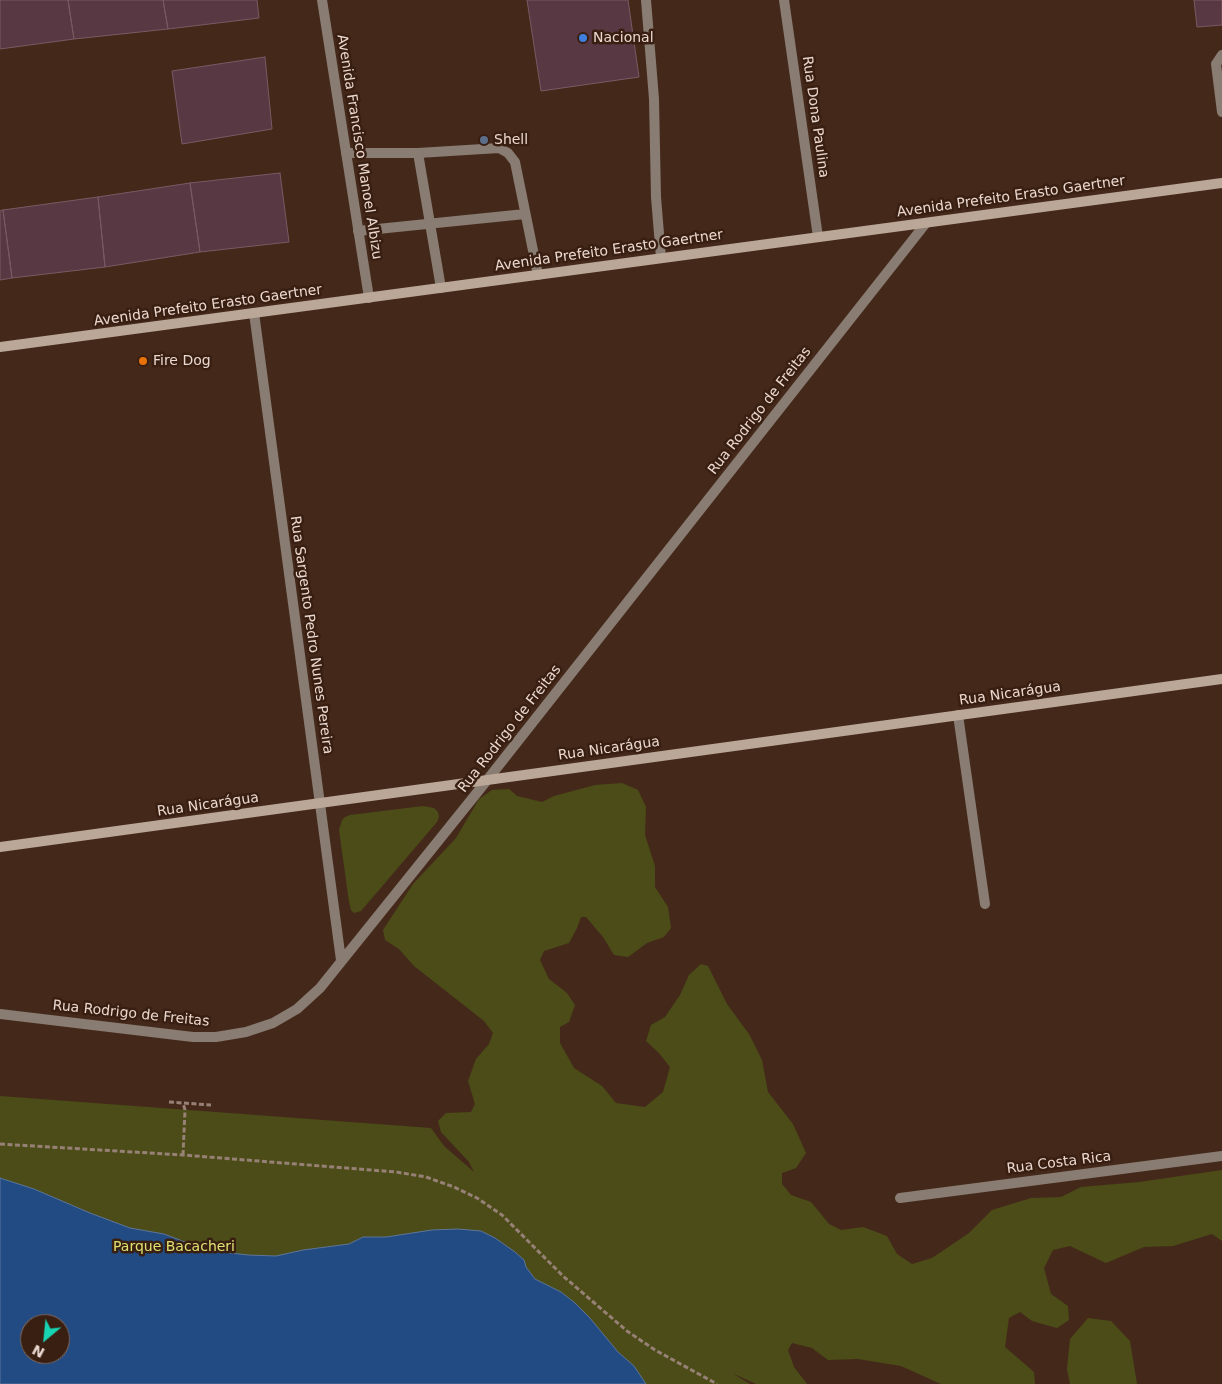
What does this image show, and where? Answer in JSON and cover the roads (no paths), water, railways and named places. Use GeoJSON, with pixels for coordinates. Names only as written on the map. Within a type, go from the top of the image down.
{"type":"FeatureCollection","features":[{"type":"Feature","properties":{"kind":"main road","name":"Avenida Prefeito Erasto Gaertner"},"geometry":{"type":"LineString","coordinates":[[0,347],[1222,183]]}},
{"type":"Feature","properties":{"kind":"main road","name":"Rua Nicarágua"},"geometry":{"type":"LineString","coordinates":[[0,847],[1222,679]]}},
{"type":"Feature","properties":{"kind":"street","name":"Avenida Francisco Manoel Albizu"},"geometry":{"type":"LineString","coordinates":[[322,0],[369,298]]}},
{"type":"Feature","properties":{"kind":"street"},"geometry":{"type":"LineString","coordinates":[[646,0],[654,100],[656,197],[661,258]]}},
{"type":"Feature","properties":{"kind":"street","name":"Rua Dona Paulina"},"geometry":{"type":"LineString","coordinates":[[784,0],[818,237]]}},
{"type":"Feature","properties":{"kind":"street"},"geometry":{"type":"LineString","coordinates":[[1222,55],[1216,64],[1222,112]]}},
{"type":"Feature","properties":{"kind":"street"},"geometry":{"type":"LineString","coordinates":[[346,153],[418,153],[499,148],[508,153],[515,162],[538,275]]}},
{"type":"Feature","properties":{"kind":"street"},"geometry":{"type":"LineString","coordinates":[[418,153],[441,288]]}},
{"type":"Feature","properties":{"kind":"street"},"geometry":{"type":"LineString","coordinates":[[358,231],[526,214]]}},
{"type":"Feature","properties":{"kind":"street","name":"Rua Rodrigo de Freitas"},"geometry":{"type":"LineString","coordinates":[[0,1014],[193,1037],[246,1032],[274,1023],[298,1009],[320,988],[488,779],[926,223]]}},
{"type":"Feature","properties":{"kind":"street","name":"Rua Sargento Pedro Nunes Pereira"},"geometry":{"type":"LineString","coordinates":[[254,313],[341,960]]}},
{"type":"Feature","properties":{"kind":"street"},"geometry":{"type":"LineString","coordinates":[[958,715],[985,904]]}},
{"type":"Feature","properties":{"kind":"street","name":"Rua Costa Rica"},"geometry":{"type":"LineString","coordinates":[[900,1198],[1222,1156]]}},
{"type":"Feature","properties":{"kind":"water"},"geometry":{"type":"Polygon","coordinates":[[[0,1178],[34,1189],[130,1228],[164,1234],[213,1251],[248,1255],[276,1256],[303,1250],[349,1244],[363,1237],[386,1237],[432,1230],[458,1229],[481,1231],[495,1238],[524,1260],[526,1267],[535,1279],[561,1292],[575,1303],[618,1352],[634,1366],[646,1384],[0,1384],[0,1178]]]}},
{"type":"Feature","properties":{"kind":"place","name":"Nacional"},"geometry":{"type":"Point","coordinates":[583,38]}},
{"type":"Feature","properties":{"kind":"place","name":"Shell"},"geometry":{"type":"Point","coordinates":[484,140]}},
{"type":"Feature","properties":{"kind":"place","name":"Fire Dog"},"geometry":{"type":"Point","coordinates":[143,361]}},
{"type":"Feature","properties":{"kind":"park label","name":"Parque Bacacheri"},"geometry":{"type":"Point","coordinates":[174,1247]}}]}
